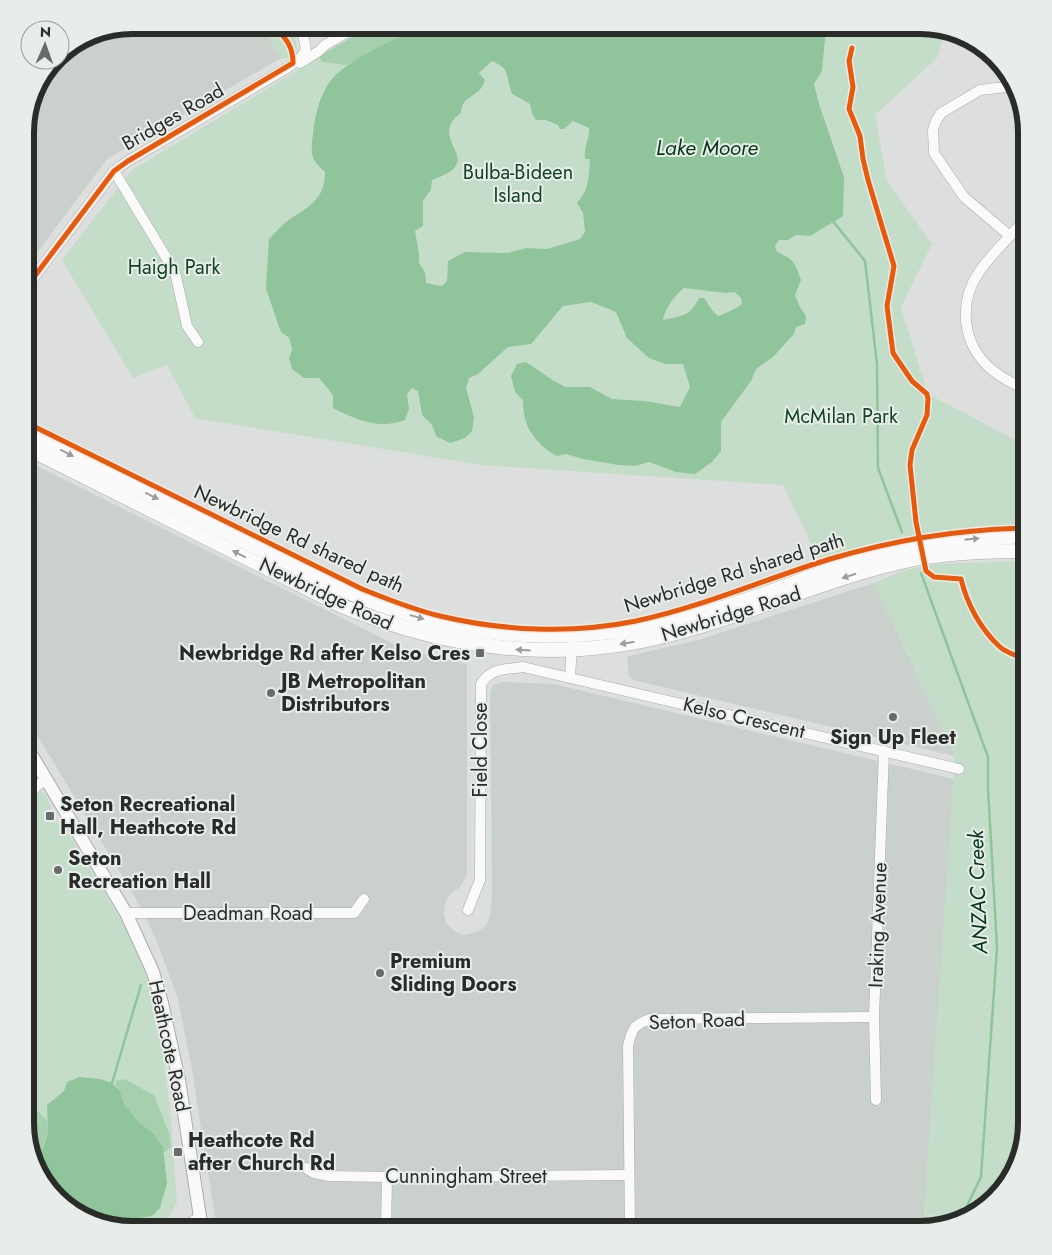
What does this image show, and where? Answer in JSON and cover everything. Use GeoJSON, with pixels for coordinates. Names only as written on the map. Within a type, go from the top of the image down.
{"type":"FeatureCollection","features":[{"type":"Feature","properties":{"kind":"highway","name":"Newbridge Road"},"geometry":{"type":"LineString","coordinates":[[34,437],[286,563],[336,587],[385,607],[442,624],[572,642]]}},
{"type":"Feature","properties":{"kind":"highway","name":"Newbridge Road"},"geometry":{"type":"LineString","coordinates":[[34,452],[302,587],[371,618],[396,627],[456,641],[517,650],[572,642],[644,641],[673,634],[862,572],[895,557],[975,539],[1018,537]]}},
{"type":"Feature","properties":{"kind":"highway","name":"Newbridge Road"},"geometry":{"type":"LineString","coordinates":[[926,551],[1018,551]]}},
{"type":"Feature","properties":{"kind":"main road","name":"Heathcote Road"},"geometry":{"type":"LineString","coordinates":[[34,760],[126,913],[153,972],[179,1080],[201,1221]]}},
{"type":"Feature","properties":{"kind":"street"},"geometry":{"type":"LineString","coordinates":[[295,62],[305,51],[306,39],[304,34]]}},
{"type":"Feature","properties":{"kind":"street","name":"Bridges Road"},"geometry":{"type":"LineString","coordinates":[[34,277],[114,171],[295,62],[298,64],[319,51],[324,45],[344,34]]}},
{"type":"Feature","properties":{"kind":"street"},"geometry":{"type":"LineString","coordinates":[[306,39],[314,45],[324,45]]}},
{"type":"Feature","properties":{"kind":"street"},"geometry":{"type":"LineString","coordinates":[[1007,87],[980,90],[941,113],[936,120],[934,130],[934,153],[964,197],[1010,236]]}},
{"type":"Feature","properties":{"kind":"street"},"geometry":{"type":"LineString","coordinates":[[114,171],[175,272],[187,326],[198,342]]}},
{"type":"Feature","properties":{"kind":"street"},"geometry":{"type":"LineString","coordinates":[[1018,227],[979,271],[966,302],[966,324],[972,343],[983,361],[992,370],[1018,385]]}},
{"type":"Feature","properties":{"kind":"street"},"geometry":{"type":"LineString","coordinates":[[570,678],[572,642]]}},
{"type":"Feature","properties":{"kind":"street","name":"Field Close"},"geometry":{"type":"LineString","coordinates":[[468,910],[480,880],[481,684],[486,675],[498,670],[523,667],[570,678]]}},
{"type":"Feature","properties":{"kind":"street","name":"Kelso Crescent"},"geometry":{"type":"LineString","coordinates":[[570,678],[959,769]]}},
{"type":"Feature","properties":{"kind":"street","name":"Iraking Avenue"},"geometry":{"type":"LineString","coordinates":[[876,1100],[874,1017],[884,751]]}},
{"type":"Feature","properties":{"kind":"street"},"geometry":{"type":"LineString","coordinates":[[34,787],[45,780]]}},
{"type":"Feature","properties":{"kind":"street","name":"Deadman Road"},"geometry":{"type":"LineString","coordinates":[[126,913],[354,913],[364,899]]}},
{"type":"Feature","properties":{"kind":"street","name":"Seton Road"},"geometry":{"type":"LineString","coordinates":[[630,1221],[628,1046],[631,1034],[638,1023],[650,1019],[874,1017]]}},
{"type":"Feature","properties":{"kind":"street","name":"Cunningham Street"},"geometry":{"type":"LineString","coordinates":[[306,1168],[323,1175],[387,1177],[629,1175]]}},
{"type":"Feature","properties":{"kind":"street"},"geometry":{"type":"LineString","coordinates":[[386,1221],[387,1177]]}},
{"type":"Feature","properties":{"kind":"street"},"geometry":{"type":"LineString","coordinates":[[193,1221],[200,1217]]}},
{"type":"Feature","properties":{"kind":"shaded area"},"geometry":{"type":"Polygon","coordinates":[[[126,34],[267,34],[281,58],[107,159],[34,257],[34,126],[37,107],[41,95],[54,72],[56,70],[70,70],[70,56],[101,39],[126,34]]]}},
{"type":"Feature","properties":{"kind":"shaded area"},"geometry":{"type":"Polygon","coordinates":[[[357,34],[407,34],[347,65],[322,62],[319,56],[357,34]]]}},
{"type":"Feature","properties":{"kind":"shaded area"},"geometry":{"type":"Polygon","coordinates":[[[34,464],[406,650],[467,664],[467,872],[459,888],[451,893],[446,901],[444,913],[446,923],[456,932],[464,935],[477,932],[486,926],[490,916],[492,890],[490,692],[493,685],[502,682],[554,684],[954,779],[922,1221],[216,1221],[192,1070],[178,999],[156,939],[136,899],[34,730],[34,464]]]}},
{"type":"Feature","properties":{"kind":"shaded area"},"geometry":{"type":"Polygon","coordinates":[[[874,583],[955,756],[633,680],[629,676],[627,659],[629,656],[698,640],[874,583]]]}},
{"type":"Feature","properties":{"kind":"shaded area"},"geometry":{"type":"Polygon","coordinates":[[[124,1079],[154,1095],[169,1133],[171,1147],[163,1153],[163,1147],[158,1138],[136,1120],[124,1104],[120,1092],[115,1086],[116,1081],[124,1079]]]}},
{"type":"Feature","properties":{"kind":"shaded area"},"geometry":{"type":"Polygon","coordinates":[[[34,1108],[47,1120],[48,1132],[43,1146],[43,1163],[36,1142],[34,1108]]]}},
{"type":"Feature","properties":{"kind":"green space"},"geometry":{"type":"Polygon","coordinates":[[[267,34],[295,34],[298,57],[281,58],[267,34]]]}},
{"type":"Feature","properties":{"kind":"green space"},"geometry":{"type":"Polygon","coordinates":[[[310,34],[328,34],[323,37],[311,36],[310,34]]]}},
{"type":"Feature","properties":{"kind":"green space"},"geometry":{"type":"Polygon","coordinates":[[[358,34],[405,34],[383,44],[344,69],[324,90],[319,101],[313,130],[312,156],[316,164],[325,172],[325,185],[316,201],[284,224],[281,331],[291,343],[289,358],[304,378],[319,378],[333,395],[409,409],[407,394],[412,387],[418,391],[422,415],[432,425],[436,436],[474,417],[466,388],[469,378],[478,374],[508,347],[531,344],[563,306],[591,302],[616,312],[627,338],[665,364],[683,363],[691,387],[680,407],[645,401],[612,399],[590,387],[566,387],[526,362],[515,392],[523,400],[522,411],[566,454],[618,465],[635,466],[649,462],[658,466],[721,451],[721,422],[751,381],[756,369],[773,357],[794,334],[796,327],[806,316],[795,295],[787,256],[777,252],[775,247],[779,240],[788,240],[796,235],[810,236],[844,177],[814,84],[822,71],[825,38],[827,34],[926,34],[943,37],[937,58],[875,115],[887,181],[932,244],[901,307],[928,394],[1018,441],[1018,526],[930,532],[818,558],[783,485],[480,465],[195,418],[167,365],[133,378],[62,260],[132,170],[358,34]]]}},
{"type":"Feature","properties":{"kind":"green space","name":"Bulba-Bideen Island"},"geometry":{"type":"Polygon","coordinates":[[[492,61],[504,70],[510,88],[516,97],[530,104],[546,121],[564,129],[573,121],[589,128],[590,132],[584,155],[590,159],[589,181],[582,197],[585,232],[580,239],[547,249],[526,248],[508,253],[465,252],[448,261],[447,282],[441,286],[426,283],[425,272],[419,263],[415,231],[423,226],[423,201],[431,190],[432,180],[446,176],[455,146],[451,140],[449,126],[454,118],[461,113],[465,101],[477,94],[479,73],[492,61]]]}},
{"type":"Feature","properties":{"kind":"green space"},"geometry":{"type":"Polygon","coordinates":[[[685,288],[726,293],[735,292],[743,304],[718,316],[709,304],[693,309],[688,314],[663,320],[671,302],[685,288]]]}},
{"type":"Feature","properties":{"kind":"green space"},"geometry":{"type":"Polygon","coordinates":[[[1018,561],[1017,1136],[1015,1148],[1008,1166],[994,1188],[974,1205],[950,1216],[924,1215],[955,756],[874,583],[905,570],[937,564],[1018,561]]]}},
{"type":"Feature","properties":{"kind":"green space"},"geometry":{"type":"Polygon","coordinates":[[[37,793],[45,793],[56,820],[71,837],[125,926],[141,959],[158,1011],[171,1119],[177,1203],[168,1217],[162,1221],[132,1221],[107,1218],[78,1205],[54,1183],[39,1154],[34,1129],[34,800],[37,793]]]}},
{"type":"Feature","properties":{"kind":"green space"},"geometry":{"type":"Polygon","coordinates":[[[922,1216],[949,1217],[933,1220],[921,1221],[922,1216]]]}},
{"type":"Feature","properties":{"kind":"water","name":"Lake Moore"},"geometry":{"type":"Polygon","coordinates":[[[406,34],[827,34],[825,38],[822,71],[814,84],[844,177],[843,216],[810,236],[796,235],[788,240],[779,240],[775,246],[777,252],[793,262],[799,274],[801,280],[795,295],[806,316],[805,324],[796,327],[794,334],[773,357],[756,369],[751,381],[721,422],[721,451],[712,462],[695,474],[676,472],[649,462],[635,466],[618,465],[566,454],[557,456],[536,440],[525,418],[523,400],[515,392],[511,376],[517,364],[526,362],[566,387],[590,387],[612,399],[645,401],[680,407],[690,387],[683,364],[665,364],[649,358],[627,338],[616,312],[591,302],[563,306],[531,344],[508,347],[478,374],[469,378],[466,388],[474,417],[472,431],[465,438],[450,443],[436,436],[432,425],[422,415],[418,391],[412,388],[407,394],[409,409],[405,420],[396,423],[377,424],[359,420],[333,408],[333,395],[319,378],[304,378],[292,369],[289,358],[292,349],[289,338],[281,332],[266,289],[269,239],[286,222],[308,207],[322,190],[325,172],[316,163],[312,155],[314,125],[321,97],[332,79],[340,71],[375,49],[406,34]],[[492,61],[479,73],[485,80],[482,86],[479,91],[464,102],[461,113],[452,123],[449,132],[457,157],[456,165],[449,173],[432,180],[431,190],[423,201],[423,226],[415,231],[419,263],[425,272],[426,283],[442,286],[447,281],[448,261],[465,252],[508,253],[526,248],[547,249],[580,239],[585,232],[583,213],[577,203],[584,193],[589,177],[590,159],[585,159],[585,155],[589,128],[573,121],[564,129],[560,129],[558,125],[545,120],[536,120],[530,104],[512,94],[507,74],[498,64],[492,61]],[[684,288],[671,302],[663,320],[689,312],[699,298],[704,298],[718,316],[742,304],[741,298],[735,292],[726,293],[684,288]]]}},
{"type":"Feature","properties":{"kind":"water"},"geometry":{"type":"Polygon","coordinates":[[[80,1077],[100,1079],[112,1083],[120,1092],[124,1104],[137,1121],[154,1134],[163,1147],[167,1183],[160,1208],[152,1216],[111,1219],[89,1211],[72,1201],[54,1183],[47,1172],[41,1155],[48,1132],[47,1105],[64,1091],[67,1082],[80,1077]]]}},
{"type":"Feature","properties":{"kind":"waterway","name":"ANZAC Creek"},"geometry":{"type":"LineString","coordinates":[[832,220],[865,261],[877,364],[878,468],[902,532]]}},
{"type":"Feature","properties":{"kind":"waterway","name":"ANZAC Creek"},"geometry":{"type":"LineString","coordinates":[[921,573],[988,757],[997,948],[981,1177],[965,1210]]}},
{"type":"Feature","properties":{"kind":"waterway"},"geometry":{"type":"LineString","coordinates":[[112,1083],[141,985]]}},
{"type":"Feature","properties":{"kind":"cycle path"},"geometry":{"type":"LineString","coordinates":[[34,277],[114,171],[293,63],[290,46],[281,34]]}},
{"type":"Feature","properties":{"kind":"cycle path"},"geometry":{"type":"LineString","coordinates":[[852,48],[849,61],[853,87],[849,109],[860,136],[868,180],[894,266],[887,306],[893,353],[912,381],[927,394],[928,399],[927,415],[912,450],[910,465],[916,522],[926,571],[934,577],[961,579],[967,598],[981,625],[1003,649],[1018,656]]}},
{"type":"Feature","properties":{"kind":"cycle path","name":"Newbridge Rd shared path"},"geometry":{"type":"LineString","coordinates":[[34,426],[362,589],[430,614],[513,628],[587,628],[636,621],[709,601],[830,559],[878,546],[952,533],[1018,528]]}},
{"type":"Feature","properties":{"kind":"place","name":"Newbridge Rd after Kelso Cres"},"geometry":{"type":"Point","coordinates":[480,653]}},
{"type":"Feature","properties":{"kind":"place","name":"JB Metropolitan Distributors"},"geometry":{"type":"Point","coordinates":[271,693]}},
{"type":"Feature","properties":{"kind":"place","name":"Sign Up Fleet"},"geometry":{"type":"Point","coordinates":[893,717]}},
{"type":"Feature","properties":{"kind":"place","name":"Seton Recreational Hall, Heathcote Rd"},"geometry":{"type":"Point","coordinates":[50,816]}},
{"type":"Feature","properties":{"kind":"place","name":"Seton Recreation Hall"},"geometry":{"type":"Point","coordinates":[58,870]}},
{"type":"Feature","properties":{"kind":"place","name":"Premium Sliding Doors"},"geometry":{"type":"Point","coordinates":[380,973]}},
{"type":"Feature","properties":{"kind":"place","name":"Heathcote Rd after Church Rd"},"geometry":{"type":"Point","coordinates":[178,1152]}},
{"type":"Feature","properties":{"kind":"park label","name":"Haigh Park"},"geometry":{"type":"Point","coordinates":[174,267]}},
{"type":"Feature","properties":{"kind":"park label","name":"McMilan Park"},"geometry":{"type":"Point","coordinates":[841,416]}}]}
